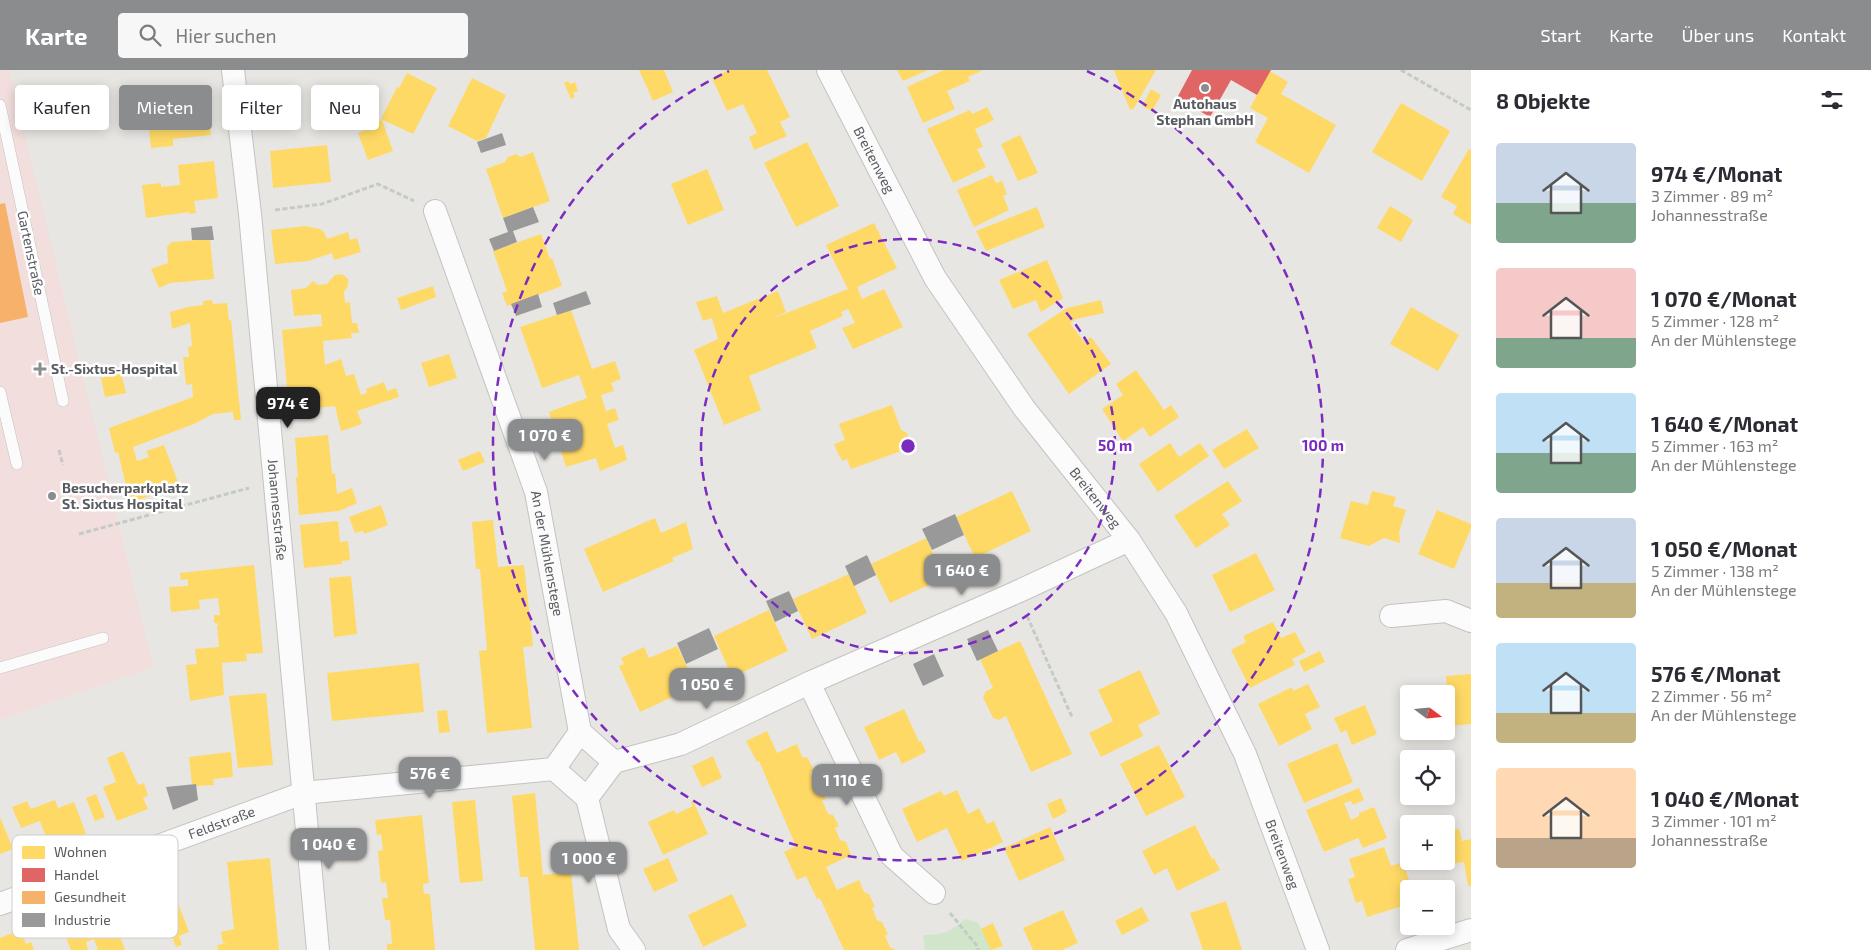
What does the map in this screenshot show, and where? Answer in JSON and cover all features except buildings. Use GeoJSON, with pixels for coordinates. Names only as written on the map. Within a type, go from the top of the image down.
{"type":"FeatureCollection","features":[{"type":"Feature","properties":{"kind":"street","name":"Johannesstraße"},"geometry":{"type":"LineString","coordinates":[[233,70],[250,214],[318,950]]}},
{"type":"Feature","properties":{"kind":"street","name":"Breitenweg"},"geometry":{"type":"LineString","coordinates":[[828,70],[935,278],[1024,408],[1129,540],[1176,613],[1245,754],[1318,950]]}},
{"type":"Feature","properties":{"kind":"street","name":"An der Mühlenstege"},"geometry":{"type":"LineString","coordinates":[[435,211],[536,492],[580,732]]}},
{"type":"Feature","properties":{"kind":"street"},"geometry":{"type":"LineString","coordinates":[[587,798],[614,762],[681,744],[809,683],[1017,592],[1129,540]]}},
{"type":"Feature","properties":{"kind":"street"},"geometry":{"type":"LineString","coordinates":[[1391,616],[1446,611],[1471,621]]}},
{"type":"Feature","properties":{"kind":"street"},"geometry":{"type":"LineString","coordinates":[[809,683],[892,856],[934,893]]}},
{"type":"Feature","properties":{"kind":"street"},"geometry":{"type":"LineString","coordinates":[[554,769],[580,732],[614,762]]}},
{"type":"Feature","properties":{"kind":"street"},"geometry":{"type":"LineString","coordinates":[[303,793],[554,769],[587,798],[619,928],[634,950]]}},
{"type":"Feature","properties":{"kind":"street","name":"Feldstraße"},"geometry":{"type":"LineString","coordinates":[[178,839],[303,793]]}},
{"type":"Feature","properties":{"kind":"street","name":"Feldstraße"},"geometry":{"type":"LineString","coordinates":[[0,904],[12,900]]}},
{"type":"Feature","properties":{"kind":"street"},"geometry":{"type":"LineString","coordinates":[[1407,950],[1471,930]]}},
{"type":"Feature","properties":{"kind":"lane","name":"Gartenstraße"},"geometry":{"type":"LineString","coordinates":[[0,105],[5,158],[63,401]]}},
{"type":"Feature","properties":{"kind":"lane"},"geometry":{"type":"LineString","coordinates":[[0,392],[17,464]]}},
{"type":"Feature","properties":{"kind":"lane"},"geometry":{"type":"LineString","coordinates":[[0,668],[103,638]]}},
{"type":"Feature","properties":{"kind":"path"},"geometry":{"type":"LineString","coordinates":[[1401,70],[1471,110]]}},
{"type":"Feature","properties":{"kind":"path"},"geometry":{"type":"LineString","coordinates":[[250,214],[322,204],[378,184],[435,211]]}},
{"type":"Feature","properties":{"kind":"path"},"geometry":{"type":"LineString","coordinates":[[59,450],[63,465]]}},
{"type":"Feature","properties":{"kind":"path"},"geometry":{"type":"LineString","coordinates":[[78,534],[274,482]]}},
{"type":"Feature","properties":{"kind":"path"},"geometry":{"type":"LineString","coordinates":[[1017,592],[1072,717]]}},
{"type":"Feature","properties":{"kind":"path"},"geometry":{"type":"LineString","coordinates":[[934,893],[978,947],[978,950]]}},
{"type":"Feature","properties":{"kind":"shaded area","name":"St.-Sixtus-Hospital"},"geometry":{"type":"Polygon","coordinates":[[[0,70],[9,70],[15,95],[15,130],[23,130],[153,667],[0,720],[0,70]]]}},
{"type":"Feature","properties":{"kind":"green space"},"geometry":{"type":"Polygon","coordinates":[[[965,919],[978,923],[992,950],[925,950],[923,935],[946,932],[965,919]]]}},
{"type":"Feature","properties":{"kind":"place","name":"Autohaus Stephan GmbH"},"geometry":{"type":"Point","coordinates":[1205,88]}},
{"type":"Feature","properties":{"kind":"place","name":"St.-Sixtus-Hospital"},"geometry":{"type":"Point","coordinates":[40,369]}},
{"type":"Feature","properties":{"kind":"place","name":"Besucherparkplatz St. Sixtus Hospital"},"geometry":{"type":"Point","coordinates":[52,496]}}]}
